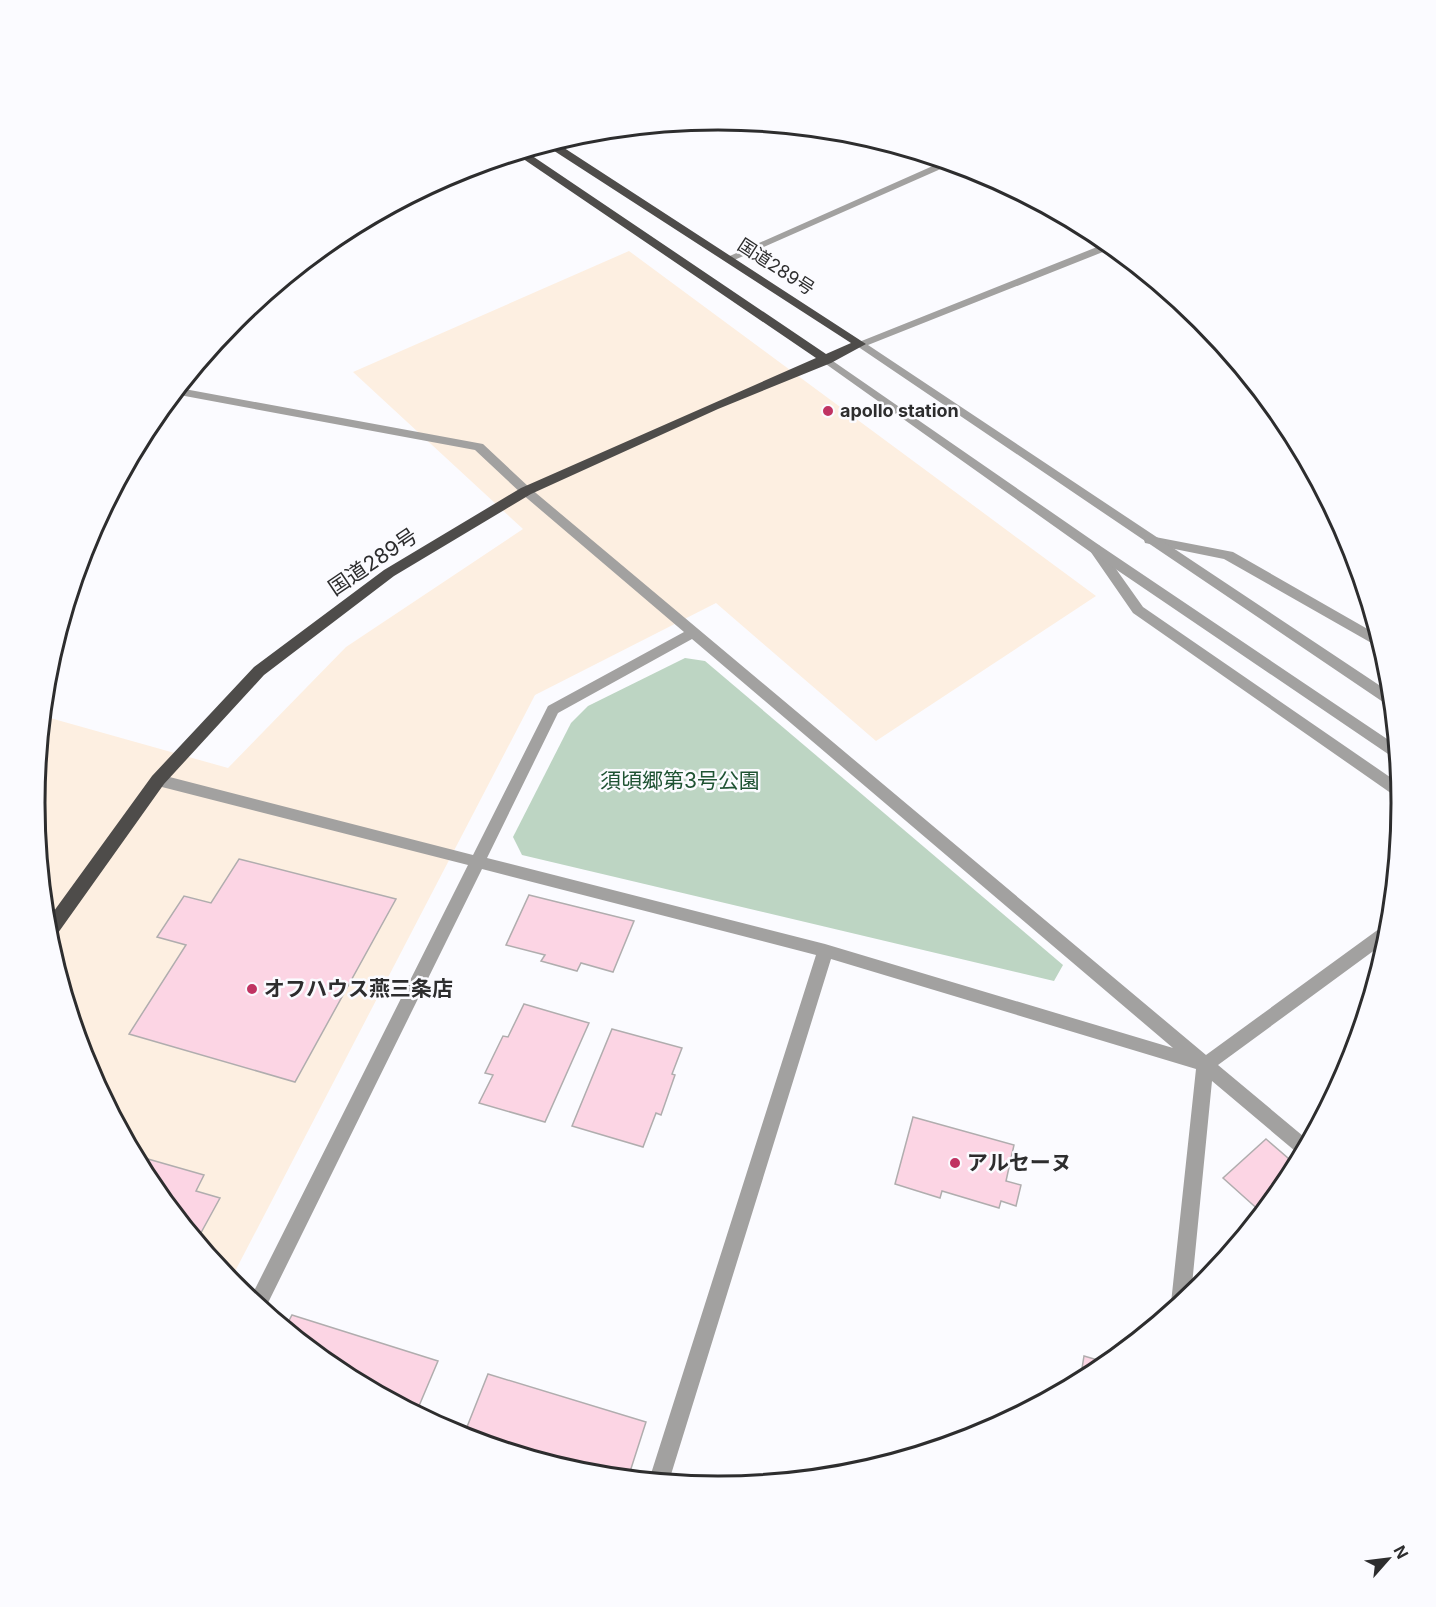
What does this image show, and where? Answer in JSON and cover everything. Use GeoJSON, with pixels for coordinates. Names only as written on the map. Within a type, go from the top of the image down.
{"type":"FeatureCollection","features":[{"type":"Feature","properties":{"kind":"highway","name":"国道289号"},"geometry":{"type":"LineString","coordinates":[[559,150],[860,344]]}},
{"type":"Feature","properties":{"kind":"highway"},"geometry":{"type":"LineString","coordinates":[[528,158],[776,322],[827,360]]}},
{"type":"Feature","properties":{"kind":"highway","name":"国道289号"},"geometry":{"type":"LineString","coordinates":[[55,918],[158,780],[259,671],[389,573],[526,491],[713,405],[827,360],[860,344]]}},
{"type":"Feature","properties":{"kind":"street"},"geometry":{"type":"LineString","coordinates":[[728,259],[938,167]]}},
{"type":"Feature","properties":{"kind":"street"},"geometry":{"type":"LineString","coordinates":[[860,344],[1099,249]]}},
{"type":"Feature","properties":{"kind":"street"},"geometry":{"type":"LineString","coordinates":[[860,344],[1381,694]]}},
{"type":"Feature","properties":{"kind":"street"},"geometry":{"type":"LineString","coordinates":[[827,360],[1094,548],[1389,747]]}},
{"type":"Feature","properties":{"kind":"street"},"geometry":{"type":"LineString","coordinates":[[185,393],[479,447],[526,491],[1299,1144]]}},
{"type":"Feature","properties":{"kind":"street"},"geometry":{"type":"LineString","coordinates":[[1150,540],[1228,555],[1370,636]]}},
{"type":"Feature","properties":{"kind":"street"},"geometry":{"type":"LineString","coordinates":[[1094,548],[1138,610],[1391,785]]}},
{"type":"Feature","properties":{"kind":"street"},"geometry":{"type":"LineString","coordinates":[[261,1297],[553,710],[694,632]]}},
{"type":"Feature","properties":{"kind":"street"},"geometry":{"type":"LineString","coordinates":[[158,780],[825,951],[1205,1065]]}},
{"type":"Feature","properties":{"kind":"street"},"geometry":{"type":"LineString","coordinates":[[1182,1290],[1205,1065],[1377,940]]}},
{"type":"Feature","properties":{"kind":"street"},"geometry":{"type":"LineString","coordinates":[[661,1474],[825,951]]}},
{"type":"Feature","properties":{"kind":"shaded area"},"geometry":{"type":"Polygon","coordinates":[[[629,251],[1096,596],[876,741],[716,603],[535,695],[235,1271],[184,1213],[135,1140],[96,1061],[81,1020],[58,935],[46,848],[46,759],[51,718],[228,768],[346,647],[523,529],[353,372],[629,251]]]}},
{"type":"Feature","properties":{"kind":"green space","name":"須頃郷第3号公園"},"geometry":{"type":"Polygon","coordinates":[[[685,658],[705,661],[1063,965],[1054,981],[522,855],[513,837],[571,723],[588,706],[685,658]]]}},
{"type":"Feature","properties":{"kind":"building","name":"オフハウス燕三条店"},"geometry":{"type":"Polygon","coordinates":[[[239,859],[396,899],[295,1082],[129,1034],[186,945],[157,937],[184,896],[211,903],[239,859]]]}},
{"type":"Feature","properties":{"kind":"building"},"geometry":{"type":"Polygon","coordinates":[[[529,895],[634,921],[613,972],[581,963],[577,971],[541,961],[545,955],[506,945],[529,895]]]}},
{"type":"Feature","properties":{"kind":"building"},"geometry":{"type":"Polygon","coordinates":[[[524,1004],[589,1023],[545,1122],[479,1103],[493,1075],[485,1073],[503,1036],[508,1037],[524,1004]]]}},
{"type":"Feature","properties":{"kind":"building"},"geometry":{"type":"Polygon","coordinates":[[[612,1029],[682,1048],[661,1115],[656,1113],[643,1147],[572,1126],[612,1029]]]}},
{"type":"Feature","properties":{"kind":"building","name":"アルセーヌ"},"geometry":{"type":"Polygon","coordinates":[[[913,1117],[1014,1145],[1006,1181],[1021,1185],[1016,1206],[1001,1201],[999,1208],[942,1191],[940,1198],[895,1184],[913,1117]]]}},
{"type":"Feature","properties":{"kind":"building"},"geometry":{"type":"Polygon","coordinates":[[[1266,1139],[1289,1159],[1256,1208],[1223,1178],[1266,1139]]]}},
{"type":"Feature","properties":{"kind":"building"},"geometry":{"type":"Polygon","coordinates":[[[147,1159],[204,1175],[196,1191],[220,1198],[201,1233],[147,1159]]]}},
{"type":"Feature","properties":{"kind":"building"},"geometry":{"type":"Polygon","coordinates":[[[292,1315],[438,1361],[419,1406],[344,1363],[289,1321],[292,1315]]]}},
{"type":"Feature","properties":{"kind":"building"},"geometry":{"type":"Polygon","coordinates":[[[1084,1356],[1097,1360],[1092,1363],[1082,1369],[1084,1356]]]}},
{"type":"Feature","properties":{"kind":"building"},"geometry":{"type":"Polygon","coordinates":[[[488,1374],[646,1422],[630,1471],[544,1454],[467,1428],[488,1374]]]}},
{"type":"Feature","properties":{"kind":"place","name":"apollo station"},"geometry":{"type":"Point","coordinates":[828,411]}},
{"type":"Feature","properties":{"kind":"place","name":"オフハウス燕三条店"},"geometry":{"type":"Point","coordinates":[252,989]}},
{"type":"Feature","properties":{"kind":"place","name":"アルセーヌ"},"geometry":{"type":"Point","coordinates":[955,1163]}}]}
